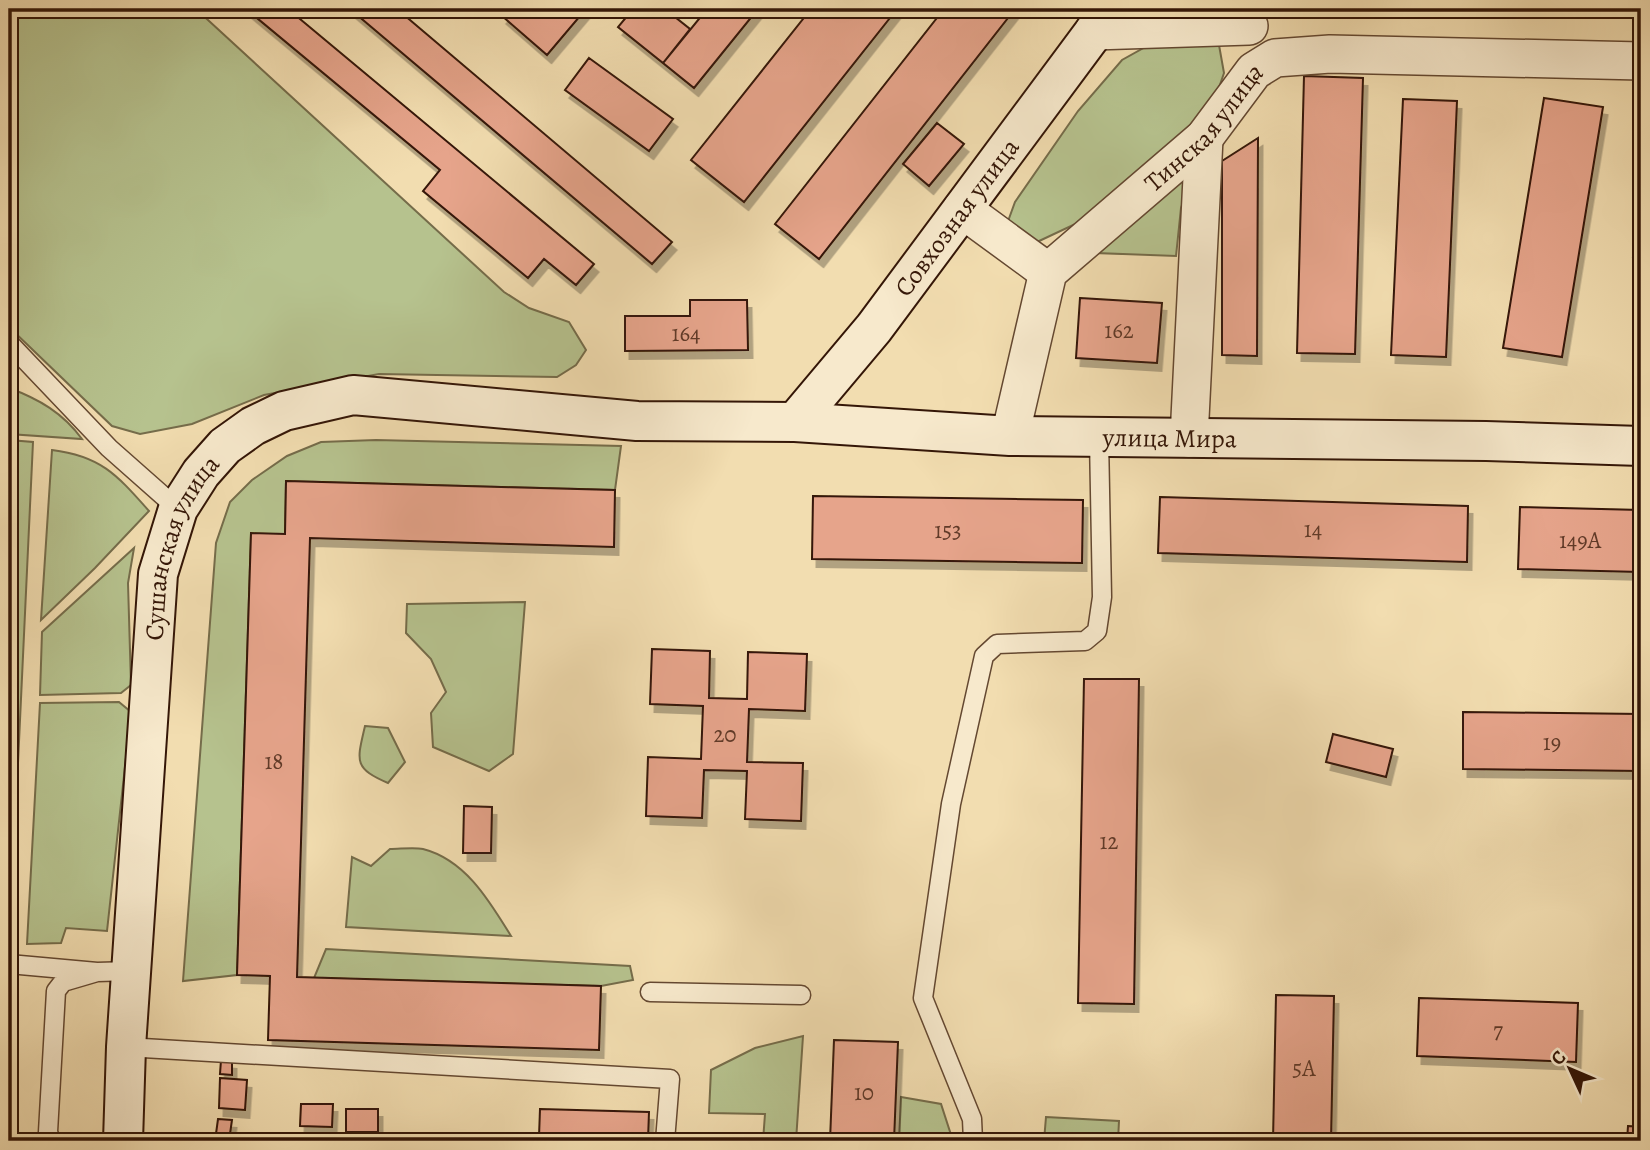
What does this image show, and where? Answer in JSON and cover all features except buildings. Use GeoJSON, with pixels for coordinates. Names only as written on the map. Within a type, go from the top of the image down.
{"type":"FeatureCollection","features":[{"type":"Feature","properties":{"kind":"main road","name":"Совхозная улица"},"geometry":{"type":"LineString","coordinates":[[795,422],[874,328],[1102,20]]}},
{"type":"Feature","properties":{"kind":"main road","name":"Сушанская улица"},"geometry":{"type":"LineString","coordinates":[[123,1141],[126,1047],[114,971],[158,574],[178,509],[213,459],[253,426],[284,411],[353,396],[637,421],[699,420]]}},
{"type":"Feature","properties":{"kind":"main road","name":"улица Мира"},"geometry":{"type":"LineString","coordinates":[[699,420],[795,422],[1010,436],[1641,446]]}},
{"type":"Feature","properties":{"kind":"street"},"geometry":{"type":"LineString","coordinates":[[1102,20],[1249,17],[1254,71]]}},
{"type":"Feature","properties":{"kind":"street","name":"Тинская улица"},"geometry":{"type":"LineString","coordinates":[[1048,272],[1204,138],[1254,71],[1275,58],[1330,54],[1641,61]]}},
{"type":"Feature","properties":{"kind":"street"},"geometry":{"type":"LineString","coordinates":[[1189,438],[1204,138]]}},
{"type":"Feature","properties":{"kind":"street"},"geometry":{"type":"LineString","coordinates":[[962,209],[1048,272],[1010,436]]}},
{"type":"Feature","properties":{"kind":"lane"},"geometry":{"type":"LineString","coordinates":[[9,343],[108,448],[178,509]]}},
{"type":"Feature","properties":{"kind":"lane"},"geometry":{"type":"LineString","coordinates":[[973,1141],[972,1119],[923,998],[951,804],[984,656],[997,644],[1085,641],[1097,631],[1102,597],[1099,438]]}},
{"type":"Feature","properties":{"kind":"lane"},"geometry":{"type":"LineString","coordinates":[[9,964],[114,971]]}},
{"type":"Feature","properties":{"kind":"lane"},"geometry":{"type":"LineString","coordinates":[[51,1141],[48,1132],[56,991],[63,982],[114,971]]}},
{"type":"Feature","properties":{"kind":"lane"},"geometry":{"type":"LineString","coordinates":[[650,992],[801,995]]}},
{"type":"Feature","properties":{"kind":"lane"},"geometry":{"type":"LineString","coordinates":[[126,1047],[670,1079],[665,1141]]}},
{"type":"Feature","properties":{"kind":"green space"},"geometry":{"type":"Polygon","coordinates":[[[9,9],[196,9],[504,292],[529,308],[569,322],[586,350],[576,365],[557,377],[379,374],[264,395],[192,424],[140,434],[112,426],[9,327],[9,9]]]}},
{"type":"Feature","properties":{"kind":"green space"},"geometry":{"type":"Polygon","coordinates":[[[1149,45],[1219,45],[1224,73],[1210,114],[1101,212],[1037,242],[1007,224],[1015,202],[1078,111],[1122,60],[1149,45]]]}},
{"type":"Feature","properties":{"kind":"green space"},"geometry":{"type":"Polygon","coordinates":[[[1198,161],[1181,208],[1176,256],[1096,253],[1198,161]]]}},
{"type":"Feature","properties":{"kind":"green space"},"geometry":{"type":"Polygon","coordinates":[[[9,388],[50,408],[82,439],[9,434],[9,388]]]}},
{"type":"Feature","properties":{"kind":"green space"},"geometry":{"type":"Polygon","coordinates":[[[9,440],[33,442],[13,870],[9,870],[9,440]]]}},
{"type":"Feature","properties":{"kind":"green space"},"geometry":{"type":"Polygon","coordinates":[[[376,440],[621,446],[615,490],[286,481],[285,534],[251,534],[237,975],[183,981],[216,543],[230,502],[252,480],[287,456],[321,442],[376,440]]]}},
{"type":"Feature","properties":{"kind":"green space"},"geometry":{"type":"Polygon","coordinates":[[[52,450],[96,462],[117,477],[149,511],[41,620],[52,450]]]}},
{"type":"Feature","properties":{"kind":"green space"},"geometry":{"type":"Polygon","coordinates":[[[134,548],[128,583],[131,685],[121,693],[40,695],[42,632],[134,548]]]}},
{"type":"Feature","properties":{"kind":"green space"},"geometry":{"type":"Polygon","coordinates":[[[525,602],[513,754],[489,771],[433,747],[431,713],[446,692],[431,659],[406,633],[407,604],[525,602]]]}},
{"type":"Feature","properties":{"kind":"green space"},"geometry":{"type":"Polygon","coordinates":[[[119,702],[131,712],[107,931],[66,928],[61,943],[27,944],[40,703],[119,702]]]}},
{"type":"Feature","properties":{"kind":"green space"},"geometry":{"type":"Polygon","coordinates":[[[365,726],[388,728],[405,762],[388,783],[369,773],[360,762],[365,726]]]}},
{"type":"Feature","properties":{"kind":"green space"},"geometry":{"type":"Polygon","coordinates":[[[390,849],[423,849],[452,862],[475,884],[511,936],[346,927],[352,857],[371,866],[390,849]]]}},
{"type":"Feature","properties":{"kind":"green space"},"geometry":{"type":"Polygon","coordinates":[[[326,949],[630,966],[633,980],[601,986],[314,978],[326,949]]]}},
{"type":"Feature","properties":{"kind":"green space"},"geometry":{"type":"Polygon","coordinates":[[[803,1036],[796,1141],[763,1141],[765,1114],[709,1113],[711,1070],[755,1048],[803,1036]]]}},
{"type":"Feature","properties":{"kind":"green space"},"geometry":{"type":"Polygon","coordinates":[[[901,1097],[941,1104],[953,1141],[899,1141],[901,1097]]]}},
{"type":"Feature","properties":{"kind":"green space"},"geometry":{"type":"Polygon","coordinates":[[[1046,1117],[1119,1121],[1118,1141],[1044,1141],[1046,1117]]]}}]}
